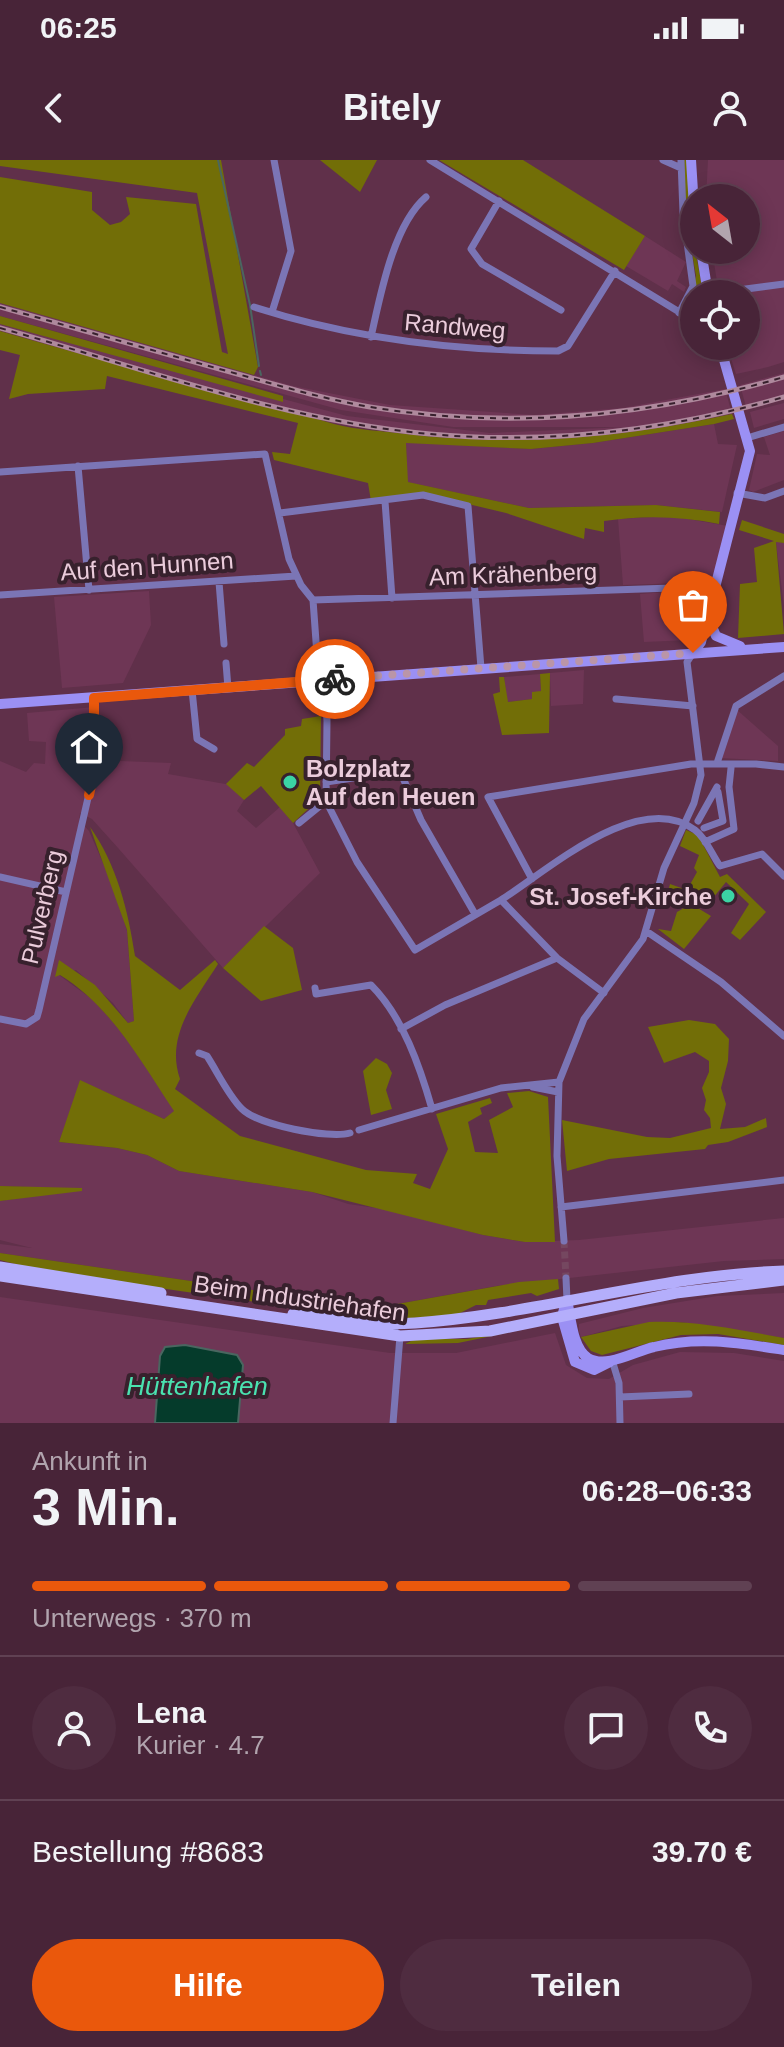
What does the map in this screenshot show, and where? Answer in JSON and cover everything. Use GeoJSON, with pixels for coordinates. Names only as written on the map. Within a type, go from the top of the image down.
{"type":"FeatureCollection","features":[{"type":"Feature","properties":{"kind":"main road"},"geometry":{"type":"LineString","coordinates":[[691,160],[693,184]]}},
{"type":"Feature","properties":{"kind":"main road"},"geometry":{"type":"LineString","coordinates":[[695,184],[698,160]]}},
{"type":"Feature","properties":{"kind":"main road"},"geometry":{"type":"LineString","coordinates":[[693,653],[701,642],[708,615],[747,438],[724,360]]}},
{"type":"Feature","properties":{"kind":"main road"},"geometry":{"type":"LineString","coordinates":[[708,615],[716,636],[745,650]]}},
{"type":"Feature","properties":{"kind":"main road"},"geometry":{"type":"LineString","coordinates":[[0,704],[784,647]]}},
{"type":"Feature","properties":{"kind":"main road","name":"Beim Industriehafen"},"geometry":{"type":"LineString","coordinates":[[0,1267],[335,1321],[387,1323],[487,1314],[695,1280],[784,1271]]}},
{"type":"Feature","properties":{"kind":"main road","name":"Beim Industriehafen"},"geometry":{"type":"LineString","coordinates":[[0,1276],[400,1336],[477,1332],[676,1293],[784,1280]]}},
{"type":"Feature","properties":{"kind":"main road"},"geometry":{"type":"LineString","coordinates":[[567,1300],[566,1316],[583,1354],[592,1360],[612,1360],[645,1349],[696,1340],[722,1340],[784,1350]]}},
{"type":"Feature","properties":{"kind":"main road"},"geometry":{"type":"LineString","coordinates":[[477,1332],[486,1322],[487,1314]]}},
{"type":"Feature","properties":{"kind":"street"},"geometry":{"type":"LineString","coordinates":[[272,312],[291,251],[274,160]]}},
{"type":"Feature","properties":{"kind":"street"},"geometry":{"type":"LineString","coordinates":[[430,160],[679,313],[693,286],[681,164],[663,160]]}},
{"type":"Feature","properties":{"kind":"street"},"geometry":{"type":"LineString","coordinates":[[371,337],[392,256],[411,217],[426,197]]}},
{"type":"Feature","properties":{"kind":"street"},"geometry":{"type":"LineString","coordinates":[[499,201],[471,249],[482,264],[561,310]]}},
{"type":"Feature","properties":{"kind":"street","name":"Randweg"},"geometry":{"type":"LineString","coordinates":[[254,307],[371,337],[464,349],[566,349],[615,271]]}},
{"type":"Feature","properties":{"kind":"street"},"geometry":{"type":"LineString","coordinates":[[760,287],[784,284]]}},
{"type":"Feature","properties":{"kind":"street"},"geometry":{"type":"LineString","coordinates":[[747,438],[784,427]]}},
{"type":"Feature","properties":{"kind":"street"},"geometry":{"type":"LineString","coordinates":[[0,472],[262,453],[269,460],[296,576],[313,600],[328,733],[326,801],[357,862],[415,950],[501,900],[608,829],[663,820],[684,824],[708,841]]}},
{"type":"Feature","properties":{"kind":"street"},"geometry":{"type":"LineString","coordinates":[[78,466],[89,590]]}},
{"type":"Feature","properties":{"kind":"street"},"geometry":{"type":"LineString","coordinates":[[737,493],[765,498],[784,491]]}},
{"type":"Feature","properties":{"kind":"street"},"geometry":{"type":"LineString","coordinates":[[280,513],[417,496],[468,506],[481,668]]}},
{"type":"Feature","properties":{"kind":"street"},"geometry":{"type":"LineString","coordinates":[[385,501],[392,598]]}},
{"type":"Feature","properties":{"kind":"street","name":"Auf den Hunnen"},"geometry":{"type":"LineString","coordinates":[[0,595],[296,576]]}},
{"type":"Feature","properties":{"kind":"street"},"geometry":{"type":"LineString","coordinates":[[219,582],[224,644]]}},
{"type":"Feature","properties":{"kind":"street","name":"Am Krähenberg"},"geometry":{"type":"LineString","coordinates":[[313,600],[475,597],[702,587],[712,593]]}},
{"type":"Feature","properties":{"kind":"street"},"geometry":{"type":"LineString","coordinates":[[564,1241],[559,1082],[574,1039],[646,931],[657,888],[694,803],[700,763],[687,662],[693,653]]}},
{"type":"Feature","properties":{"kind":"street"},"geometry":{"type":"LineString","coordinates":[[226,663],[228,688]]}},
{"type":"Feature","properties":{"kind":"street"},"geometry":{"type":"LineString","coordinates":[[717,763],[736,706],[784,676]]}},
{"type":"Feature","properties":{"kind":"street"},"geometry":{"type":"LineString","coordinates":[[192,690],[197,739],[214,749]]}},
{"type":"Feature","properties":{"kind":"street","name":"Pulverberg"},"geometry":{"type":"LineString","coordinates":[[0,1019],[26,1024],[37,1017],[94,772],[94,698]]}},
{"type":"Feature","properties":{"kind":"street"},"geometry":{"type":"LineString","coordinates":[[616,699],[693,706]]}},
{"type":"Feature","properties":{"kind":"street"},"geometry":{"type":"LineString","coordinates":[[532,879],[488,797],[700,763],[784,767]]}},
{"type":"Feature","properties":{"kind":"street"},"geometry":{"type":"LineString","coordinates":[[708,841],[734,829],[729,787],[731,768]]}},
{"type":"Feature","properties":{"kind":"street"},"geometry":{"type":"LineString","coordinates":[[326,782],[400,771],[421,820],[475,914]]}},
{"type":"Feature","properties":{"kind":"street"},"geometry":{"type":"LineString","coordinates":[[684,824],[698,821],[712,793],[718,789],[723,821],[704,828]]}},
{"type":"Feature","properties":{"kind":"street"},"geometry":{"type":"LineString","coordinates":[[299,823],[326,801]]}},
{"type":"Feature","properties":{"kind":"street"},"geometry":{"type":"LineString","coordinates":[[694,803],[705,808]]}},
{"type":"Feature","properties":{"kind":"street"},"geometry":{"type":"LineString","coordinates":[[698,821],[720,866],[762,854],[784,876]]}},
{"type":"Feature","properties":{"kind":"street"},"geometry":{"type":"LineString","coordinates":[[0,877],[66,892]]}},
{"type":"Feature","properties":{"kind":"street"},"geometry":{"type":"LineString","coordinates":[[501,900],[557,958],[604,993]]}},
{"type":"Feature","properties":{"kind":"street"},"geometry":{"type":"LineString","coordinates":[[646,931],[721,982],[784,1036]]}},
{"type":"Feature","properties":{"kind":"street"},"geometry":{"type":"LineString","coordinates":[[401,1029],[445,1005],[557,958]]}},
{"type":"Feature","properties":{"kind":"street"},"geometry":{"type":"LineString","coordinates":[[315,988],[316,994],[371,985],[401,1029],[421,1073],[432,1109]]}},
{"type":"Feature","properties":{"kind":"street"},"geometry":{"type":"LineString","coordinates":[[199,1053],[207,1056],[237,1103],[249,1114],[322,1134],[355,1132],[501,1088],[559,1082]]}},
{"type":"Feature","properties":{"kind":"street"},"geometry":{"type":"LineString","coordinates":[[531,1086],[558,1092]]}},
{"type":"Feature","properties":{"kind":"street"},"geometry":{"type":"LineString","coordinates":[[561,1207],[784,1180]]}},
{"type":"Feature","properties":{"kind":"street"},"geometry":{"type":"LineString","coordinates":[[566,1278],[567,1300]]}},
{"type":"Feature","properties":{"kind":"street"},"geometry":{"type":"LineString","coordinates":[[387,1323],[400,1336]]}},
{"type":"Feature","properties":{"kind":"street"},"geometry":{"type":"LineString","coordinates":[[393,1423],[400,1336],[413,1323]]}},
{"type":"Feature","properties":{"kind":"street"},"geometry":{"type":"LineString","coordinates":[[612,1360],[620,1397],[620,1423]]}},
{"type":"Feature","properties":{"kind":"street"},"geometry":{"type":"LineString","coordinates":[[620,1397],[689,1394]]}},
{"type":"Feature","properties":{"kind":"shaded area"},"geometry":{"type":"Polygon","coordinates":[[[0,160],[221,160],[258,367],[254,375],[0,303],[0,177],[92,192],[92,210],[110,225],[121,222],[130,214],[126,197],[196,204],[222,352],[228,354],[197,193],[0,166],[0,160]]]}},
{"type":"Feature","properties":{"kind":"shaded area"},"geometry":{"type":"Polygon","coordinates":[[[320,160],[377,160],[360,192],[320,160]]]}},
{"type":"Feature","properties":{"kind":"shaded area"},"geometry":{"type":"Polygon","coordinates":[[[439,160],[523,160],[645,236],[624,270],[439,160]]]}},
{"type":"Feature","properties":{"kind":"shaded area"},"geometry":{"type":"Polygon","coordinates":[[[684,160],[688,160],[689,184],[685,184],[684,160]]]}},
{"type":"Feature","properties":{"kind":"shaded area"},"geometry":{"type":"Polygon","coordinates":[[[708,160],[784,160],[784,362],[736,374],[732,360],[760,360],[760,280],[717,280],[714,264],[760,264],[760,184],[707,184],[708,160]]]}},
{"type":"Feature","properties":{"kind":"shaded area"},"geometry":{"type":"Polygon","coordinates":[[[645,236],[680,258],[680,264],[685,264],[677,281],[680,289],[672,284],[668,291],[626,266],[645,236]]]}},
{"type":"Feature","properties":{"kind":"shaded area"},"geometry":{"type":"Polygon","coordinates":[[[694,264],[698,264],[701,280],[695,280],[694,264]]]}},
{"type":"Feature","properties":{"kind":"shaded area"},"geometry":{"type":"Polygon","coordinates":[[[0,303],[293,386],[390,405],[534,415],[623,408],[725,389],[732,414],[637,433],[557,440],[479,440],[331,423],[60,349],[0,331],[0,324],[347,416],[490,433],[627,427],[453,427],[341,410],[0,316],[0,303]]]}},
{"type":"Feature","properties":{"kind":"shaded area"},"geometry":{"type":"Polygon","coordinates":[[[0,316],[283,396],[283,402],[0,324],[0,316]]]}},
{"type":"Feature","properties":{"kind":"shaded area"},"geometry":{"type":"Polygon","coordinates":[[[0,331],[352,428],[447,438],[529,440],[651,429],[732,414],[734,419],[714,424],[593,443],[531,449],[406,443],[408,482],[529,508],[656,505],[720,512],[719,524],[662,517],[619,519],[604,521],[604,532],[585,528],[584,539],[506,513],[426,494],[371,501],[368,483],[274,460],[272,452],[290,454],[298,423],[107,376],[105,389],[28,394],[9,399],[20,355],[0,350],[0,331]]]}},
{"type":"Feature","properties":{"kind":"shaded area"},"geometry":{"type":"Polygon","coordinates":[[[784,373],[784,399],[747,410],[740,385],[784,373]]]}},
{"type":"Feature","properties":{"kind":"shaded area"},"geometry":{"type":"Polygon","coordinates":[[[784,403],[784,419],[754,428],[750,412],[784,403]]]}},
{"type":"Feature","properties":{"kind":"shaded area"},"geometry":{"type":"Polygon","coordinates":[[[714,424],[718,444],[737,445],[722,512],[656,505],[529,508],[407,482],[406,442],[531,449],[593,443],[714,424]]]}},
{"type":"Feature","properties":{"kind":"shaded area"},"geometry":{"type":"Polygon","coordinates":[[[784,431],[784,480],[753,492],[749,490],[757,454],[770,455],[764,437],[784,431]]]}},
{"type":"Feature","properties":{"kind":"shaded area"},"geometry":{"type":"Polygon","coordinates":[[[671,516],[728,526],[714,582],[623,585],[618,519],[671,516]]]}},
{"type":"Feature","properties":{"kind":"shaded area"},"geometry":{"type":"Polygon","coordinates":[[[742,520],[784,534],[784,543],[776,542],[784,634],[738,638],[740,584],[757,582],[754,548],[774,541],[739,530],[742,520]]]}},
{"type":"Feature","properties":{"kind":"shaded area"},"geometry":{"type":"Polygon","coordinates":[[[776,541],[784,543],[784,606],[777,550],[776,541]]]}},
{"type":"Feature","properties":{"kind":"shaded area"},"geometry":{"type":"Polygon","coordinates":[[[149,591],[151,625],[123,683],[62,688],[54,597],[149,591]]]}},
{"type":"Feature","properties":{"kind":"shaded area"},"geometry":{"type":"Polygon","coordinates":[[[665,592],[668,607],[700,611],[690,640],[644,642],[640,594],[665,592]]]}},
{"type":"Feature","properties":{"kind":"shaded area"},"geometry":{"type":"Polygon","coordinates":[[[584,670],[583,704],[551,706],[550,673],[584,670]]]}},
{"type":"Feature","properties":{"kind":"shaded area"},"geometry":{"type":"Polygon","coordinates":[[[550,673],[549,733],[502,735],[493,694],[500,692],[499,677],[504,677],[508,702],[532,699],[532,692],[541,691],[540,674],[550,673]]]}},
{"type":"Feature","properties":{"kind":"shaded area"},"geometry":{"type":"Polygon","coordinates":[[[540,674],[541,691],[532,699],[507,702],[504,677],[540,674]]]}},
{"type":"Feature","properties":{"kind":"shaded area"},"geometry":{"type":"Polygon","coordinates":[[[95,707],[95,760],[171,763],[168,774],[231,785],[244,800],[237,811],[256,828],[280,807],[293,823],[320,873],[223,968],[92,819],[80,813],[79,820],[89,831],[117,895],[127,931],[134,1021],[128,1023],[113,1003],[76,970],[59,975],[93,1000],[123,1033],[175,1111],[164,1119],[81,1081],[59,1142],[117,1148],[147,1155],[179,1171],[312,1192],[348,1204],[390,1210],[483,1235],[525,1242],[579,1240],[784,1218],[784,1259],[724,1261],[496,1286],[375,1308],[0,1253],[0,1244],[32,1248],[0,1240],[0,1201],[82,1189],[0,1186],[0,761],[26,772],[34,763],[45,764],[46,742],[29,741],[27,713],[95,707]]]}},
{"type":"Feature","properties":{"kind":"shaded area"},"geometry":{"type":"Polygon","coordinates":[[[736,709],[778,746],[778,761],[719,758],[736,709]]]}},
{"type":"Feature","properties":{"kind":"shaded area"},"geometry":{"type":"Polygon","coordinates":[[[321,716],[320,798],[293,823],[261,786],[244,800],[226,784],[247,763],[254,767],[285,735],[285,729],[301,726],[302,719],[321,716]]]}},
{"type":"Feature","properties":{"kind":"shaded area"},"geometry":{"type":"Polygon","coordinates":[[[90,827],[120,888],[135,956],[180,990],[215,960],[218,964],[192,1005],[179,1033],[176,1063],[180,1079],[175,1089],[240,1136],[366,1170],[417,1174],[413,1183],[430,1189],[448,1149],[436,1114],[490,1098],[492,1103],[480,1108],[482,1114],[468,1122],[475,1152],[498,1153],[489,1120],[513,1107],[507,1093],[529,1091],[548,1097],[555,1242],[525,1242],[483,1235],[312,1192],[179,1171],[147,1155],[117,1148],[59,1142],[80,1080],[164,1119],[174,1111],[110,1019],[78,988],[60,975],[55,977],[59,960],[95,985],[128,1023],[134,1021],[127,930],[90,827]]]}},
{"type":"Feature","properties":{"kind":"shaded area"},"geometry":{"type":"Polygon","coordinates":[[[686,830],[698,835],[720,877],[727,874],[766,912],[740,940],[731,933],[749,904],[726,882],[713,898],[702,904],[668,892],[670,884],[687,890],[697,872],[694,868],[699,855],[680,846],[686,830]]]}},
{"type":"Feature","properties":{"kind":"shaded area"},"geometry":{"type":"Polygon","coordinates":[[[691,904],[711,916],[684,949],[658,929],[671,931],[677,912],[691,904]]]}},
{"type":"Feature","properties":{"kind":"shaded area"},"geometry":{"type":"Polygon","coordinates":[[[264,926],[293,948],[302,990],[261,1001],[223,968],[264,926]]]}},
{"type":"Feature","properties":{"kind":"shaded area"},"geometry":{"type":"Polygon","coordinates":[[[689,1020],[715,1024],[729,1039],[728,1061],[721,1088],[726,1104],[720,1129],[745,1127],[766,1118],[767,1127],[728,1142],[708,1145],[705,1149],[609,1159],[567,1171],[562,1120],[647,1137],[670,1138],[711,1128],[710,1118],[704,1110],[706,1100],[702,1088],[709,1072],[709,1061],[695,1052],[664,1063],[648,1027],[689,1020]]]}},
{"type":"Feature","properties":{"kind":"shaded area"},"geometry":{"type":"Polygon","coordinates":[[[376,1058],[387,1064],[392,1073],[386,1090],[392,1109],[371,1115],[363,1071],[376,1058]]]}},
{"type":"Feature","properties":{"kind":"shaded area"},"geometry":{"type":"Polygon","coordinates":[[[0,1186],[82,1188],[82,1191],[0,1201],[0,1186]]]}},
{"type":"Feature","properties":{"kind":"shaded area"},"geometry":{"type":"Polygon","coordinates":[[[0,1253],[375,1308],[519,1282],[558,1279],[559,1289],[537,1296],[531,1293],[488,1300],[486,1305],[476,1305],[456,1315],[381,1320],[42,1271],[0,1260],[0,1253]]]}},
{"type":"Feature","properties":{"kind":"shaded area"},"geometry":{"type":"Polygon","coordinates":[[[784,1293],[784,1338],[681,1322],[622,1326],[581,1337],[579,1331],[579,1324],[643,1308],[717,1296],[784,1293]]]}},
{"type":"Feature","properties":{"kind":"shaded area"},"geometry":{"type":"Polygon","coordinates":[[[0,1297],[390,1353],[456,1353],[555,1333],[566,1365],[587,1378],[609,1379],[633,1365],[680,1352],[734,1353],[784,1361],[784,1423],[238,1423],[243,1365],[237,1356],[185,1345],[160,1356],[155,1423],[0,1423],[0,1297]]]}},
{"type":"Feature","properties":{"kind":"shaded area"},"geometry":{"type":"Polygon","coordinates":[[[649,1322],[734,1329],[784,1338],[784,1345],[718,1334],[681,1335],[602,1355],[591,1351],[581,1337],[649,1322]]]}},
{"type":"Feature","properties":{"kind":"shaded area"},"geometry":{"type":"Polygon","coordinates":[[[511,1332],[458,1343],[405,1344],[415,1339],[467,1339],[511,1332]]]}},
{"type":"Feature","properties":{"kind":"water","name":"Hüttenhafen"},"geometry":{"type":"Polygon","coordinates":[[[185,1345],[237,1355],[243,1365],[238,1423],[155,1423],[160,1356],[165,1347],[185,1345]]]}},
{"type":"Feature","properties":{"kind":"waterway"},"geometry":{"type":"LineString","coordinates":[[218,160],[250,305],[259,366]]}},
{"type":"Feature","properties":{"kind":"waterway"},"geometry":{"type":"LineString","coordinates":[[260,371],[261,375]]}},
{"type":"Feature","properties":{"kind":"tunnel"},"geometry":{"type":"LineString","coordinates":[[564,1241],[566,1278]]}},
{"type":"Feature","properties":{"kind":"railway"},"geometry":{"type":"LineString","coordinates":[[0,307],[312,394],[370,407],[422,414],[475,418],[578,416],[682,402],[784,377]]}},
{"type":"Feature","properties":{"kind":"railway"},"geometry":{"type":"LineString","coordinates":[[0,328],[267,405],[375,427],[430,434],[519,438],[608,432],[697,418],[784,397]]}},
{"type":"Feature","properties":{"kind":"way so far"},"geometry":{"type":"LineString","coordinates":[[335,679],[693,653]]}},
{"type":"Feature","properties":{"kind":"place","name":"Bolzplatz Auf den Heuen"},"geometry":{"type":"Point","coordinates":[290,782]}},
{"type":"Feature","properties":{"kind":"place","name":"St. Josef-Kirche"},"geometry":{"type":"Point","coordinates":[728,896]}},
{"type":"Feature","properties":{"kind":"route"},"geometry":{"type":"LineString","coordinates":[[89,795],[94,772],[94,698],[335,679]]}}]}
